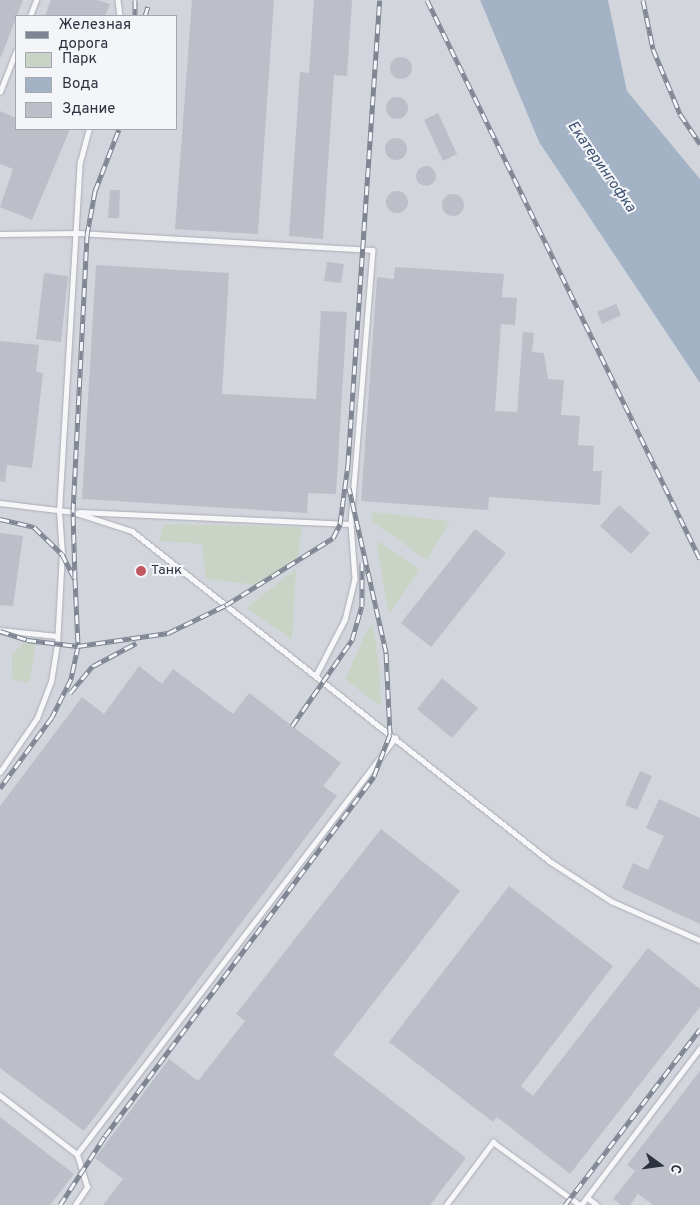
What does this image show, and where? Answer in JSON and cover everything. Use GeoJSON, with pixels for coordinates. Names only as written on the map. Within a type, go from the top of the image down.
{"type":"FeatureCollection","features":[{"type":"Feature","properties":{"kind":"lane"},"geometry":{"type":"LineString","coordinates":[[30,15],[36,0]]}},
{"type":"Feature","properties":{"kind":"lane"},"geometry":{"type":"LineString","coordinates":[[118,0],[120,15]]}},
{"type":"Feature","properties":{"kind":"lane"},"geometry":{"type":"LineString","coordinates":[[0,92],[15,54]]}},
{"type":"Feature","properties":{"kind":"lane"},"geometry":{"type":"LineString","coordinates":[[0,772],[37,718],[51,682],[57,636],[59,511],[78,232],[80,162],[89,130]]}},
{"type":"Feature","properties":{"kind":"lane"},"geometry":{"type":"LineString","coordinates":[[0,234],[78,232],[373,250],[352,524],[351,601],[316,676]]}},
{"type":"Feature","properties":{"kind":"lane"},"geometry":{"type":"LineString","coordinates":[[0,503],[73,512],[352,524]]}},
{"type":"Feature","properties":{"kind":"lane"},"geometry":{"type":"LineString","coordinates":[[73,512],[132,531],[552,862],[603,896],[700,940]]}},
{"type":"Feature","properties":{"kind":"lane"},"geometry":{"type":"LineString","coordinates":[[0,630],[57,636]]}},
{"type":"Feature","properties":{"kind":"lane"},"geometry":{"type":"LineString","coordinates":[[77,1154],[394,738]]}},
{"type":"Feature","properties":{"kind":"lane"},"geometry":{"type":"LineString","coordinates":[[446,1205],[493,1142],[580,1205],[588,1198],[700,1048]]}},
{"type":"Feature","properties":{"kind":"lane"},"geometry":{"type":"LineString","coordinates":[[0,1094],[77,1154],[86,1187],[76,1205]]}},
{"type":"Feature","properties":{"kind":"lane"},"geometry":{"type":"LineString","coordinates":[[588,1198],[597,1205]]}},
{"type":"Feature","properties":{"kind":"shaded area"},"geometry":{"type":"Polygon","coordinates":[[[0,0],[480,0],[539,142],[700,383],[700,1205],[0,1205],[0,0]]]}},
{"type":"Feature","properties":{"kind":"shaded area"},"geometry":{"type":"Polygon","coordinates":[[[608,0],[700,0],[700,179],[627,91],[608,0]]]}},
{"type":"Feature","properties":{"kind":"green space"},"geometry":{"type":"Polygon","coordinates":[[[373,512],[450,521],[427,560],[371,521],[373,512]]]}},
{"type":"Feature","properties":{"kind":"green space"},"geometry":{"type":"Polygon","coordinates":[[[163,524],[302,527],[298,558],[258,585],[206,579],[202,544],[160,541],[163,524]]]}},
{"type":"Feature","properties":{"kind":"green space"},"geometry":{"type":"Polygon","coordinates":[[[378,541],[420,570],[389,614],[377,547],[378,541]]]}},
{"type":"Feature","properties":{"kind":"green space"},"geometry":{"type":"Polygon","coordinates":[[[296,569],[292,640],[246,608],[296,569]]]}},
{"type":"Feature","properties":{"kind":"green space"},"geometry":{"type":"Polygon","coordinates":[[[373,625],[379,664],[381,706],[345,680],[367,630],[373,625]]]}},
{"type":"Feature","properties":{"kind":"green space"},"geometry":{"type":"Polygon","coordinates":[[[24,642],[36,644],[29,683],[12,679],[12,656],[24,642]]]}},
{"type":"Feature","properties":{"kind":"water","name":"Екатерингофка"},"geometry":{"type":"Polygon","coordinates":[[[480,0],[608,0],[627,91],[700,179],[700,383],[539,142],[480,0]]]}},
{"type":"Feature","properties":{"kind":"building"},"geometry":{"type":"Polygon","coordinates":[[[0,0],[23,0],[17,15],[15,15],[15,21],[0,57],[0,0]]]}},
{"type":"Feature","properties":{"kind":"building"},"geometry":{"type":"Polygon","coordinates":[[[51,0],[97,0],[110,4],[105,15],[45,15],[51,0]]]}},
{"type":"Feature","properties":{"kind":"building"},"geometry":{"type":"Polygon","coordinates":[[[192,0],[274,0],[258,234],[175,229],[192,0]]]}},
{"type":"Feature","properties":{"kind":"building"},"geometry":{"type":"Polygon","coordinates":[[[314,0],[352,0],[347,76],[334,75],[323,239],[289,236],[300,72],[309,73],[314,0]]]}},
{"type":"Feature","properties":{"kind":"building"},"geometry":{"type":"Polygon","coordinates":[[[401,57],[409,60],[412,68],[409,76],[401,79],[393,76],[390,68],[393,60],[401,57]]]}},
{"type":"Feature","properties":{"kind":"building"},"geometry":{"type":"Polygon","coordinates":[[[397,97],[405,100],[408,108],[405,116],[397,119],[389,116],[386,108],[389,100],[397,97]]]}},
{"type":"Feature","properties":{"kind":"building"},"geometry":{"type":"Polygon","coordinates":[[[0,111],[15,118],[15,130],[70,130],[32,220],[0,207],[13,169],[0,164],[0,111]]]}},
{"type":"Feature","properties":{"kind":"building"},"geometry":{"type":"Polygon","coordinates":[[[438,113],[457,154],[443,161],[424,120],[438,113]]]}},
{"type":"Feature","properties":{"kind":"building"},"geometry":{"type":"Polygon","coordinates":[[[396,138],[404,141],[407,149],[404,157],[396,160],[388,157],[385,149],[388,141],[396,138]]]}},
{"type":"Feature","properties":{"kind":"building"},"geometry":{"type":"Polygon","coordinates":[[[422,166],[430,166],[436,172],[436,180],[430,186],[422,186],[416,180],[416,172],[422,166]]]}},
{"type":"Feature","properties":{"kind":"building"},"geometry":{"type":"Polygon","coordinates":[[[110,190],[120,190],[119,218],[108,218],[110,190]]]}},
{"type":"Feature","properties":{"kind":"building"},"geometry":{"type":"Polygon","coordinates":[[[397,191],[405,194],[408,202],[405,210],[397,213],[389,210],[386,202],[389,194],[397,191]]]}},
{"type":"Feature","properties":{"kind":"building"},"geometry":{"type":"Polygon","coordinates":[[[453,194],[461,197],[464,205],[461,213],[453,216],[445,213],[442,205],[445,197],[453,194]]]}},
{"type":"Feature","properties":{"kind":"building"},"geometry":{"type":"Polygon","coordinates":[[[327,262],[344,264],[341,283],[324,281],[327,262]]]}},
{"type":"Feature","properties":{"kind":"building"},"geometry":{"type":"Polygon","coordinates":[[[96,265],[229,273],[222,394],[316,399],[321,311],[347,312],[336,494],[308,493],[307,513],[82,499],[96,265]]]}},
{"type":"Feature","properties":{"kind":"building"},"geometry":{"type":"Polygon","coordinates":[[[395,267],[504,274],[502,297],[517,298],[515,325],[501,324],[495,411],[517,412],[523,332],[534,333],[532,352],[544,353],[548,379],[564,380],[561,415],[580,416],[578,445],[594,446],[593,471],[602,471],[600,505],[489,497],[488,510],[361,501],[377,277],[394,279],[395,267]]]}},
{"type":"Feature","properties":{"kind":"building"},"geometry":{"type":"Polygon","coordinates":[[[44,273],[68,276],[61,342],[36,339],[44,273]]]}},
{"type":"Feature","properties":{"kind":"building"},"geometry":{"type":"Polygon","coordinates":[[[616,304],[621,315],[602,324],[597,312],[616,304]]]}},
{"type":"Feature","properties":{"kind":"building"},"geometry":{"type":"Polygon","coordinates":[[[0,341],[39,345],[36,372],[43,373],[32,468],[7,465],[5,482],[0,481],[0,341]]]}},
{"type":"Feature","properties":{"kind":"building"},"geometry":{"type":"Polygon","coordinates":[[[619,505],[650,533],[631,554],[600,526],[619,505]]]}},
{"type":"Feature","properties":{"kind":"building"},"geometry":{"type":"Polygon","coordinates":[[[475,529],[506,553],[431,647],[401,623],[475,529]]]}},
{"type":"Feature","properties":{"kind":"building"},"geometry":{"type":"Polygon","coordinates":[[[0,533],[23,536],[13,606],[0,605],[0,533]]]}},
{"type":"Feature","properties":{"kind":"building"},"geometry":{"type":"Polygon","coordinates":[[[139,666],[162,684],[173,669],[233,714],[249,693],[341,763],[323,786],[337,796],[84,1131],[0,1068],[0,806],[82,697],[104,714],[139,666]]]}},
{"type":"Feature","properties":{"kind":"building"},"geometry":{"type":"Polygon","coordinates":[[[442,678],[478,708],[452,738],[417,709],[442,678]]]}},
{"type":"Feature","properties":{"kind":"building"},"geometry":{"type":"Polygon","coordinates":[[[640,771],[652,776],[637,810],[625,805],[640,771]]]}},
{"type":"Feature","properties":{"kind":"building"},"geometry":{"type":"Polygon","coordinates":[[[659,799],[700,818],[700,924],[622,888],[633,863],[648,870],[664,836],[646,828],[659,799]]]}},
{"type":"Feature","properties":{"kind":"building"},"geometry":{"type":"Polygon","coordinates":[[[381,829],[460,891],[333,1055],[466,1158],[430,1205],[103,1205],[123,1179],[95,1158],[169,1059],[198,1081],[245,1021],[236,1014],[381,829]]]}},
{"type":"Feature","properties":{"kind":"building"},"geometry":{"type":"Polygon","coordinates":[[[509,886],[613,966],[521,1086],[533,1096],[648,948],[700,989],[700,1007],[570,1174],[497,1117],[493,1122],[389,1042],[509,886]]]}},
{"type":"Feature","properties":{"kind":"building"},"geometry":{"type":"Polygon","coordinates":[[[700,1071],[700,1205],[653,1205],[638,1194],[630,1205],[621,1205],[613,1199],[635,1171],[627,1165],[700,1071]]]}},
{"type":"Feature","properties":{"kind":"building"},"geometry":{"type":"Polygon","coordinates":[[[0,1117],[74,1174],[50,1205],[0,1205],[0,1117]]]}},
{"type":"Feature","properties":{"kind":"railway"},"geometry":{"type":"LineString","coordinates":[[135,0],[135,15]]}},
{"type":"Feature","properties":{"kind":"railway"},"geometry":{"type":"LineString","coordinates":[[0,631],[27,640],[78,646],[168,633],[226,605],[333,538],[340,524],[348,464],[380,0]]}},
{"type":"Feature","properties":{"kind":"railway"},"geometry":{"type":"LineString","coordinates":[[427,0],[700,559]]}},
{"type":"Feature","properties":{"kind":"railway"},"geometry":{"type":"LineString","coordinates":[[643,0],[653,49],[680,114],[700,144]]}},
{"type":"Feature","properties":{"kind":"railway"},"geometry":{"type":"LineString","coordinates":[[145,15],[148,6]]}},
{"type":"Feature","properties":{"kind":"railway"},"geometry":{"type":"LineString","coordinates":[[75,579],[73,512],[87,235],[95,191],[119,130]]}},
{"type":"Feature","properties":{"kind":"railway"},"geometry":{"type":"LineString","coordinates":[[60,1205],[105,1136],[374,776],[390,734],[386,652],[349,488]]}},
{"type":"Feature","properties":{"kind":"railway"},"geometry":{"type":"LineString","coordinates":[[0,519],[34,527],[62,554],[75,579],[78,646],[71,679],[52,717],[0,788]]}},
{"type":"Feature","properties":{"kind":"railway"},"geometry":{"type":"LineString","coordinates":[[292,726],[352,640],[362,606],[362,563]]}},
{"type":"Feature","properties":{"kind":"railway"},"geometry":{"type":"LineString","coordinates":[[70,693],[93,666],[136,643]]}},
{"type":"Feature","properties":{"kind":"railway"},"geometry":{"type":"LineString","coordinates":[[565,1205],[700,1029]]}},
{"type":"Feature","properties":{"kind":"place","name":"Танк"},"geometry":{"type":"Point","coordinates":[141,571]}}]}
